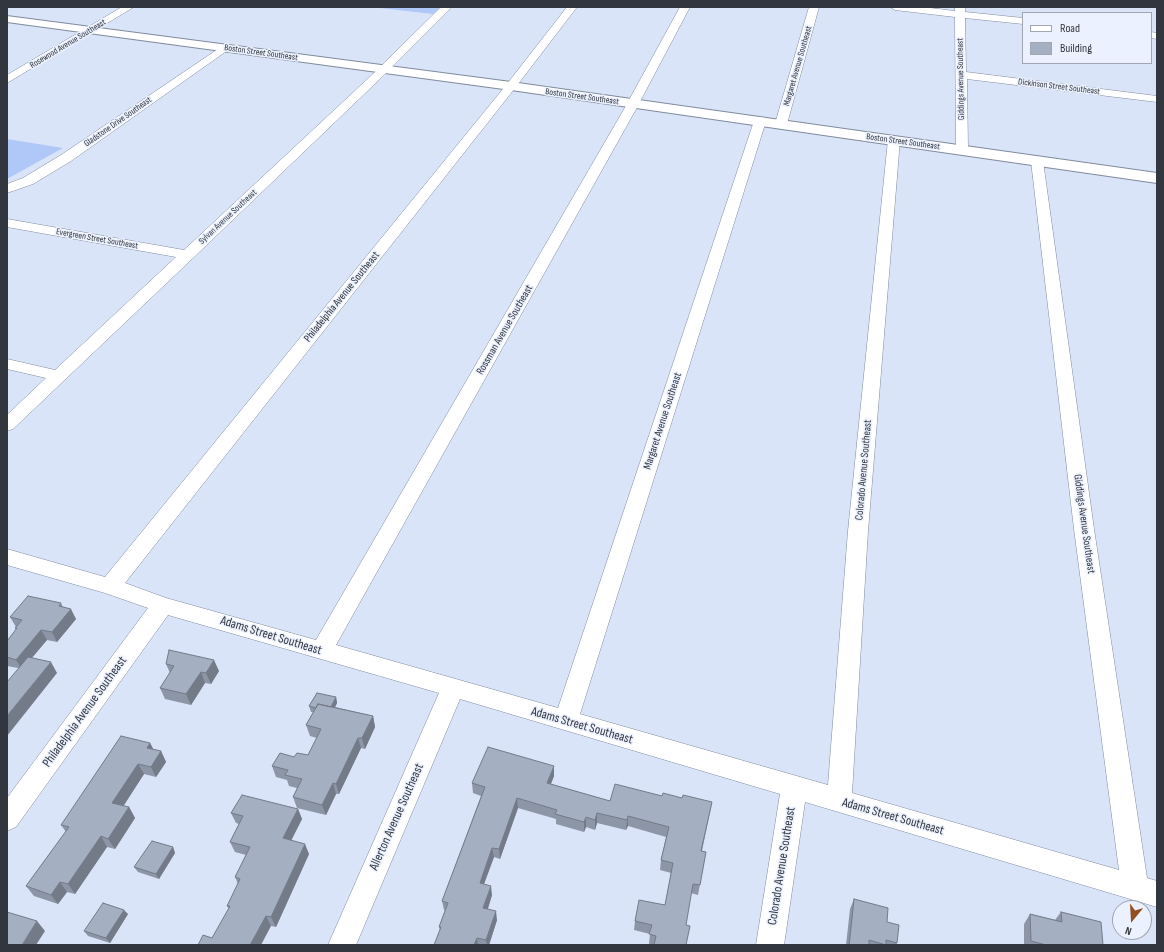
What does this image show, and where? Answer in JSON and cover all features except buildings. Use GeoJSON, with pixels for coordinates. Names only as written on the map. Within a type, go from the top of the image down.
{"type":"FeatureCollection","features":[{"type":"Feature","properties":{"kind":"street","name":"Rosewood Avenue Southeast"},"geometry":{"type":"LineString","coordinates":[[7,80],[129,7]]}},
{"type":"Feature","properties":{"kind":"street","name":"Sylvan Avenue Southeast"},"geometry":{"type":"LineString","coordinates":[[7,425],[384,70],[447,7]]}},
{"type":"Feature","properties":{"kind":"street","name":"Philadelphia Avenue Southeast"},"geometry":{"type":"LineString","coordinates":[[110,586],[511,86],[572,7]]}},
{"type":"Feature","properties":{"kind":"street","name":"Rossman Avenue Southeast"},"geometry":{"type":"LineString","coordinates":[[321,651],[355,594],[633,104],[686,7]]}},
{"type":"Feature","properties":{"kind":"street","name":"Margaret Avenue Southeast"},"geometry":{"type":"LineString","coordinates":[[781,124],[814,7]]}},
{"type":"Feature","properties":{"kind":"street"},"geometry":{"type":"LineString","coordinates":[[895,7],[960,11],[1022,21]]}},
{"type":"Feature","properties":{"kind":"street","name":"Giddings Avenue Southeast"},"geometry":{"type":"LineString","coordinates":[[960,11],[962,150]]}},
{"type":"Feature","properties":{"kind":"street","name":"Boston Street Southeast"},"geometry":{"type":"LineString","coordinates":[[7,19],[511,86],[1157,178]]}},
{"type":"Feature","properties":{"kind":"street","name":"Gladstone Drive Southeast"},"geometry":{"type":"LineString","coordinates":[[7,189],[28,180],[66,158],[224,48]]}},
{"type":"Feature","properties":{"kind":"street","name":"Dickinson Street Southeast"},"geometry":{"type":"LineString","coordinates":[[961,75],[1157,99]]}},
{"type":"Feature","properties":{"kind":"street","name":"Margaret Avenue Southeast"},"geometry":{"type":"LineString","coordinates":[[566,720],[760,121]]}},
{"type":"Feature","properties":{"kind":"street","name":"Colorado Avenue Southeast"},"geometry":{"type":"LineString","coordinates":[[839,801],[858,531],[894,140]]}},
{"type":"Feature","properties":{"kind":"street","name":"Giddings Avenue Southeast"},"geometry":{"type":"LineString","coordinates":[[1037,161],[1084,529],[1146,891]]}},
{"type":"Feature","properties":{"kind":"street","name":"Evergreen Street Southeast"},"geometry":{"type":"LineString","coordinates":[[7,223],[188,255]]}},
{"type":"Feature","properties":{"kind":"street"},"geometry":{"type":"LineString","coordinates":[[7,364],[59,376]]}},
{"type":"Feature","properties":{"kind":"street","name":"Adams Street Southeast"},"geometry":{"type":"LineString","coordinates":[[7,557],[110,586],[163,605],[566,720],[1146,891]]}},
{"type":"Feature","properties":{"kind":"street","name":"Philadelphia Avenue Southeast"},"geometry":{"type":"LineString","coordinates":[[7,819],[163,605]]}},
{"type":"Feature","properties":{"kind":"street","name":"Allerton Avenue Southeast"},"geometry":{"type":"LineString","coordinates":[[342,945],[453,689]]}},
{"type":"Feature","properties":{"kind":"street","name":"Colorado Avenue Southeast"},"geometry":{"type":"LineString","coordinates":[[770,945],[794,788]]}},
{"type":"Feature","properties":{"kind":"shaded area"},"geometry":{"type":"Polygon","coordinates":[[[371,7],[441,7],[433,14],[371,7]]]}},
{"type":"Feature","properties":{"kind":"shaded area"},"geometry":{"type":"Polygon","coordinates":[[[7,139],[63,148],[7,179],[7,139]]]}}]}
